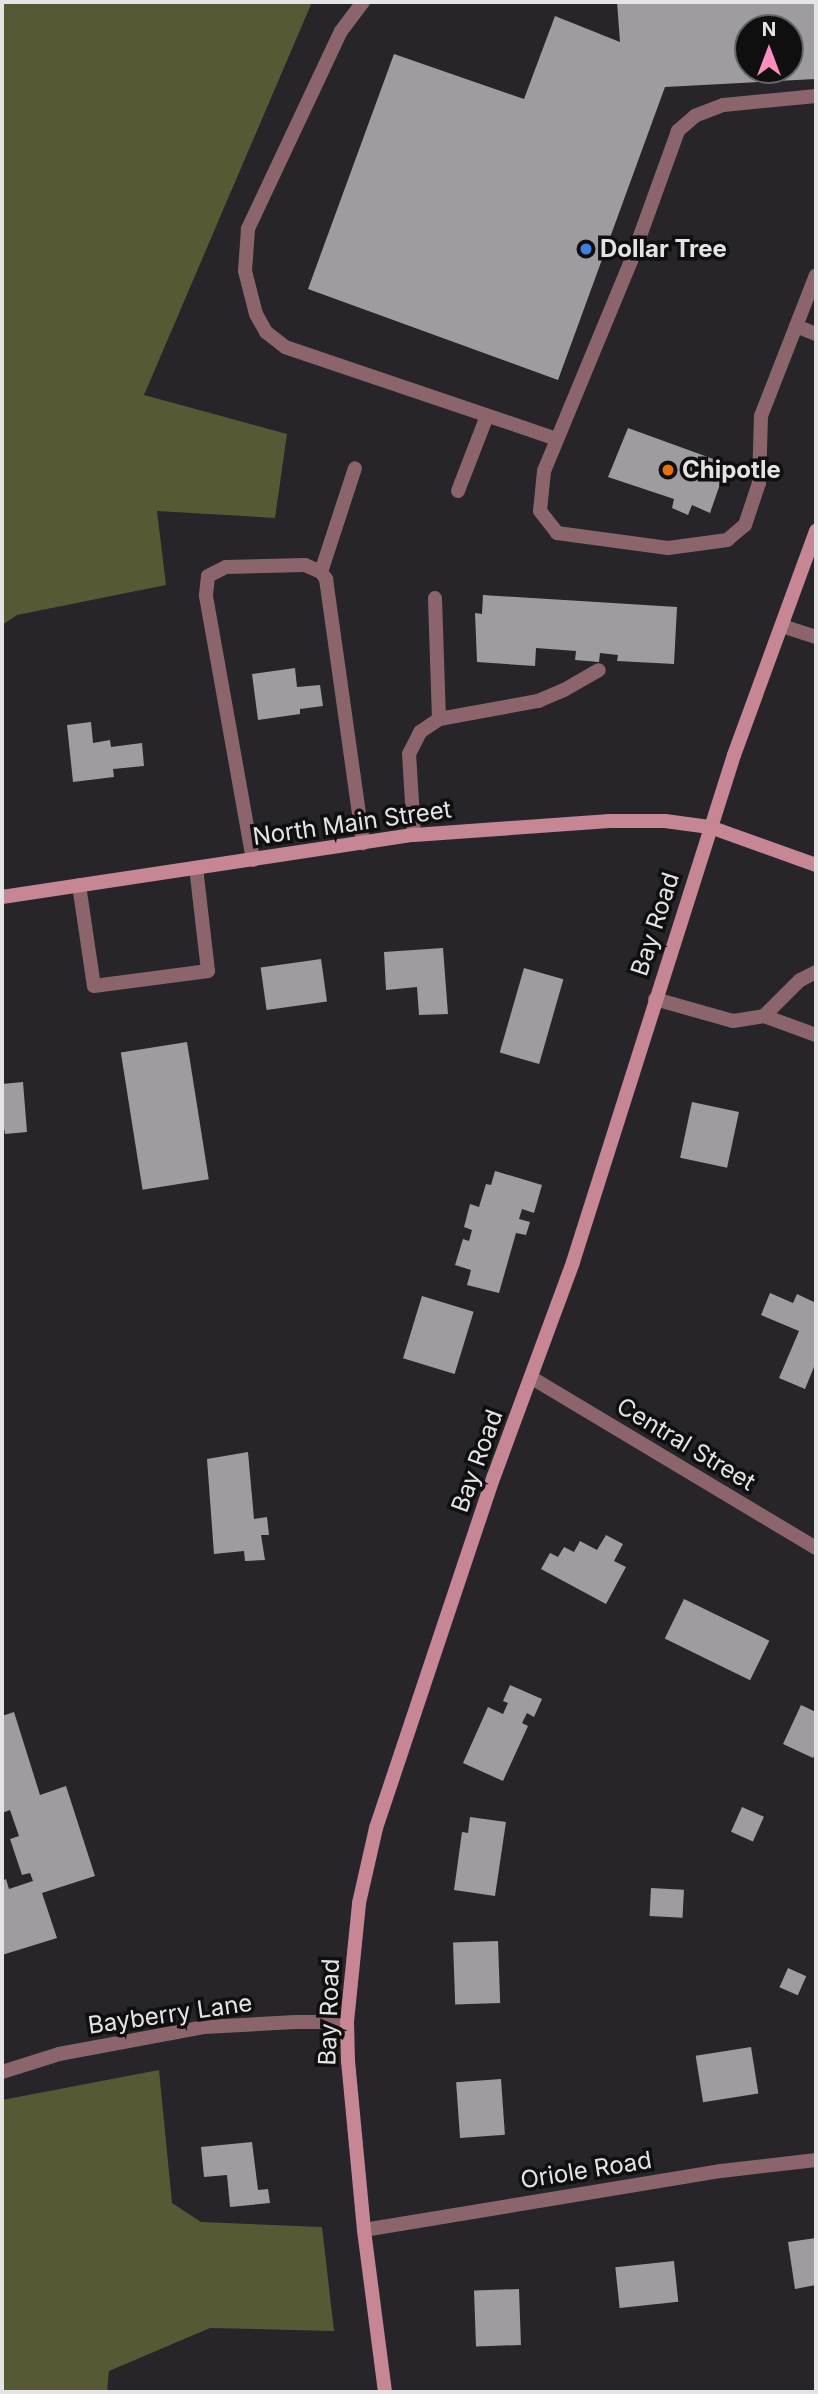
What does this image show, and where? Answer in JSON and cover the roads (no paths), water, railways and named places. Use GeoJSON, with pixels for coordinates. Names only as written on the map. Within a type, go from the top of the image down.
{"type":"FeatureCollection","features":[{"type":"Feature","properties":{"kind":"main road","name":"Bay Road"},"geometry":{"type":"LineString","coordinates":[[385,2392],[364,2230],[347,2022],[359,1903],[376,1828],[494,1476],[573,1262],[710,827],[816,531]]}},
{"type":"Feature","properties":{"kind":"main road","name":"North Main Street"},"geometry":{"type":"LineString","coordinates":[[2,897],[414,835],[609,821],[666,821],[710,827],[816,865]]}},
{"type":"Feature","properties":{"kind":"street"},"geometry":{"type":"LineString","coordinates":[[363,2],[341,31],[248,229],[245,271],[248,292],[266,332],[285,347],[557,439]]}},
{"type":"Feature","properties":{"kind":"street"},"geometry":{"type":"LineString","coordinates":[[816,96],[723,105],[695,116],[678,131],[631,261],[544,471],[540,511],[557,533],[590,540],[668,548],[727,540],[745,525],[759,483],[761,416],[816,275]]}},
{"type":"Feature","properties":{"kind":"street"},"geometry":{"type":"LineString","coordinates":[[796,326],[816,334]]}},
{"type":"Feature","properties":{"kind":"street"},"geometry":{"type":"LineString","coordinates":[[458,491],[487,416]]}},
{"type":"Feature","properties":{"kind":"street"},"geometry":{"type":"LineString","coordinates":[[321,572],[355,468]]}},
{"type":"Feature","properties":{"kind":"street"},"geometry":{"type":"LineString","coordinates":[[253,860],[206,584],[214,571],[226,567],[305,565],[321,572],[329,587],[363,843]]}},
{"type":"Feature","properties":{"kind":"street"},"geometry":{"type":"LineString","coordinates":[[435,598],[439,719]]}},
{"type":"Feature","properties":{"kind":"street"},"geometry":{"type":"LineString","coordinates":[[782,626],[816,637]]}},
{"type":"Feature","properties":{"kind":"street"},"geometry":{"type":"LineString","coordinates":[[414,835],[409,754],[421,732],[439,719],[538,701],[599,670]]}},
{"type":"Feature","properties":{"kind":"street"},"geometry":{"type":"LineString","coordinates":[[79,885],[94,986],[208,971],[195,868]]}},
{"type":"Feature","properties":{"kind":"street"},"geometry":{"type":"LineString","coordinates":[[764,1016],[800,980],[816,972]]}},
{"type":"Feature","properties":{"kind":"street"},"geometry":{"type":"LineString","coordinates":[[655,999],[733,1021],[764,1016],[816,1035]]}},
{"type":"Feature","properties":{"kind":"street","name":"Central Street"},"geometry":{"type":"LineString","coordinates":[[532,1378],[816,1548]]}},
{"type":"Feature","properties":{"kind":"street","name":"Bayberry Lane"},"geometry":{"type":"LineString","coordinates":[[2,2072],[59,2054],[204,2027],[347,2022]]}},
{"type":"Feature","properties":{"kind":"street","name":"Oriole Road"},"geometry":{"type":"LineString","coordinates":[[364,2230],[721,2171],[816,2160]]}},
{"type":"Feature","properties":{"kind":"place","name":"Dollar Tree"},"geometry":{"type":"Point","coordinates":[586,249]}},
{"type":"Feature","properties":{"kind":"place","name":"Chipotle"},"geometry":{"type":"Point","coordinates":[668,470]}}]}
